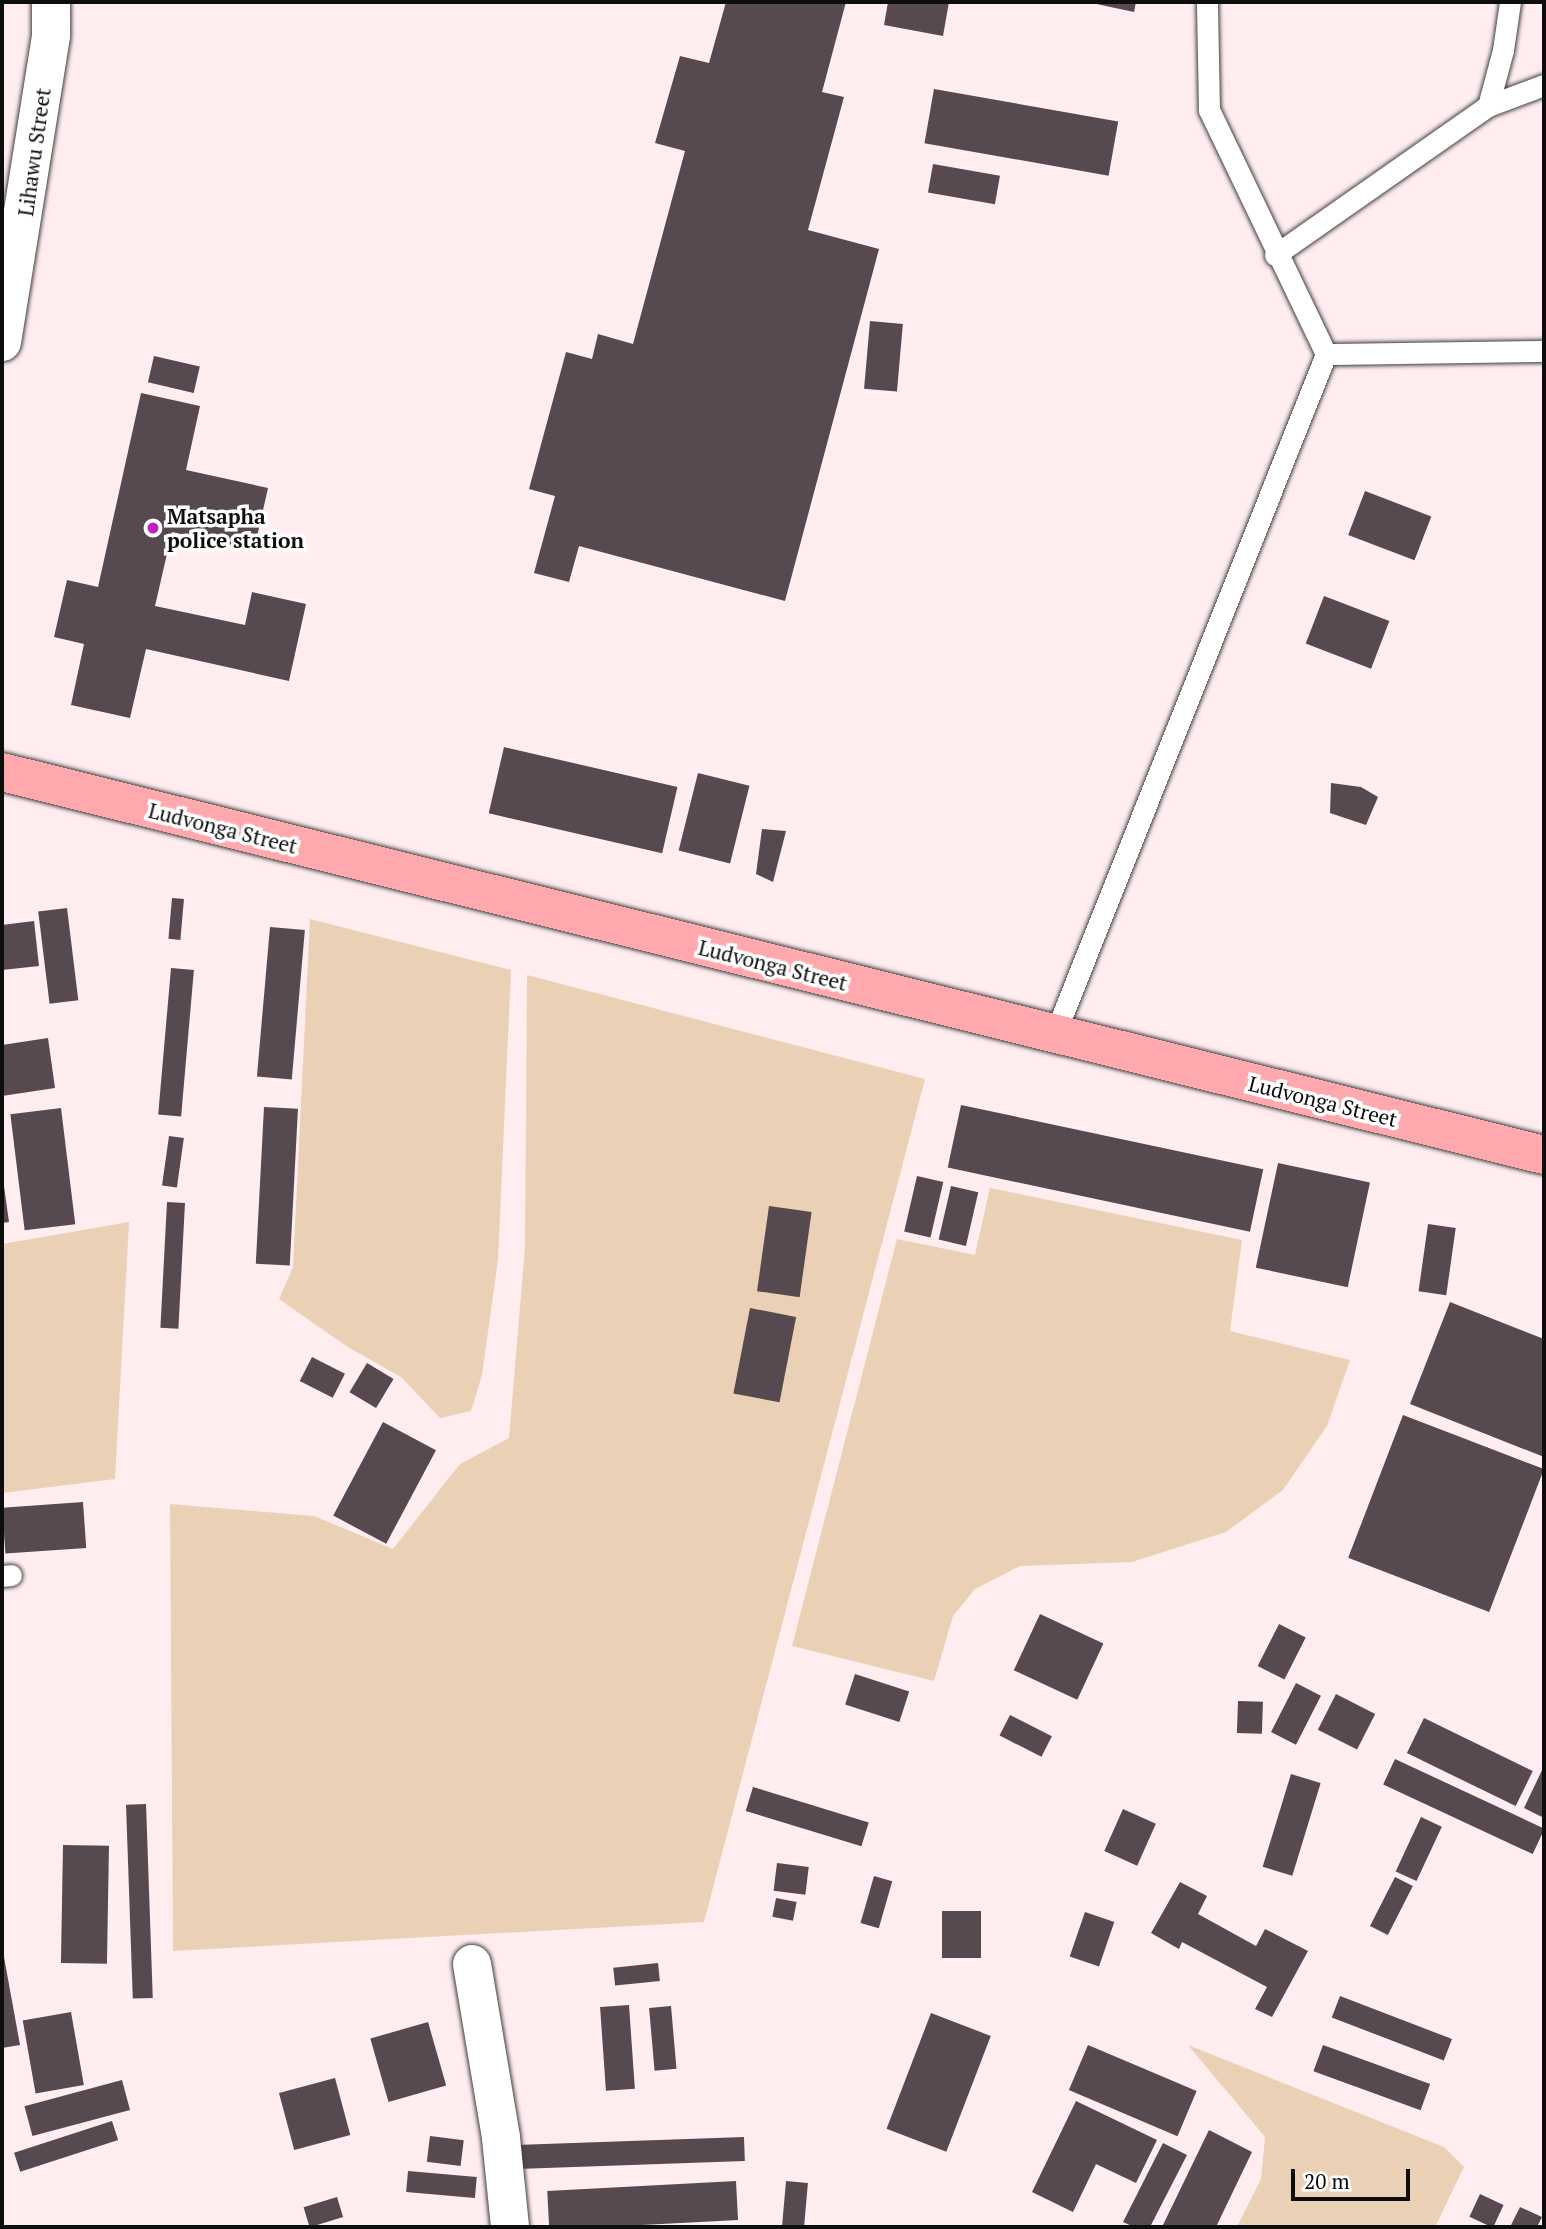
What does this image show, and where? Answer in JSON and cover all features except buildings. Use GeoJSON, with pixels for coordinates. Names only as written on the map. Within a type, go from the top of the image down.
{"type":"FeatureCollection","features":[{"type":"Feature","properties":{"kind":"street","name":"Lihawu Street"},"geometry":{"type":"LineString","coordinates":[[2,342],[49,48],[51,2]]}},
{"type":"Feature","properties":{"kind":"street","name":"Ludvonga Street"},"geometry":{"type":"LineString","coordinates":[[2,772],[1054,1036],[1544,1155]]}},
{"type":"Feature","properties":{"kind":"street"},"geometry":{"type":"LineString","coordinates":[[472,1964],[501,2138],[510,2227]]}},
{"type":"Feature","properties":{"kind":"lane"},"geometry":{"type":"LineString","coordinates":[[1054,1036],[1326,354],[1275,255],[1209,110],[1207,2]]}},
{"type":"Feature","properties":{"kind":"lane"},"geometry":{"type":"LineString","coordinates":[[1488,106],[1503,50],[1510,2]]}},
{"type":"Feature","properties":{"kind":"lane"},"geometry":{"type":"LineString","coordinates":[[1275,255],[1488,106],[1544,85]]}},
{"type":"Feature","properties":{"kind":"lane"},"geometry":{"type":"LineString","coordinates":[[1326,354],[1544,351]]}},
{"type":"Feature","properties":{"kind":"shaded area"},"geometry":{"type":"Polygon","coordinates":[[[310,919],[511,970],[498,1260],[482,1375],[471,1411],[440,1418],[401,1377],[346,1346],[279,1299],[293,1267],[310,919]]]}},
{"type":"Feature","properties":{"kind":"shaded area"},"geometry":{"type":"Polygon","coordinates":[[[527,975],[925,1079],[704,1922],[173,1951],[170,1504],[314,1516],[393,1549],[460,1464],[509,1438],[525,1247],[527,975]]]}},
{"type":"Feature","properties":{"kind":"shaded area"},"geometry":{"type":"Polygon","coordinates":[[[990,1188],[1242,1240],[1230,1331],[1350,1360],[1327,1426],[1283,1490],[1226,1532],[1132,1562],[1020,1566],[975,1589],[953,1616],[934,1681],[792,1646],[897,1239],[975,1255],[990,1188]]]}},
{"type":"Feature","properties":{"kind":"shaded area"},"geometry":{"type":"Polygon","coordinates":[[[129,1222],[115,1479],[2,1493],[2,1244],[129,1222]]]}},
{"type":"Feature","properties":{"kind":"shaded area"},"geometry":{"type":"Polygon","coordinates":[[[1188,2045],[1444,2147],[1464,2167],[1435,2227],[1237,2227],[1261,2179],[1265,2137],[1188,2045]]]}},
{"type":"Feature","properties":{"kind":"place","name":"Matsapha police station"},"geometry":{"type":"Point","coordinates":[153,528]}}]}
